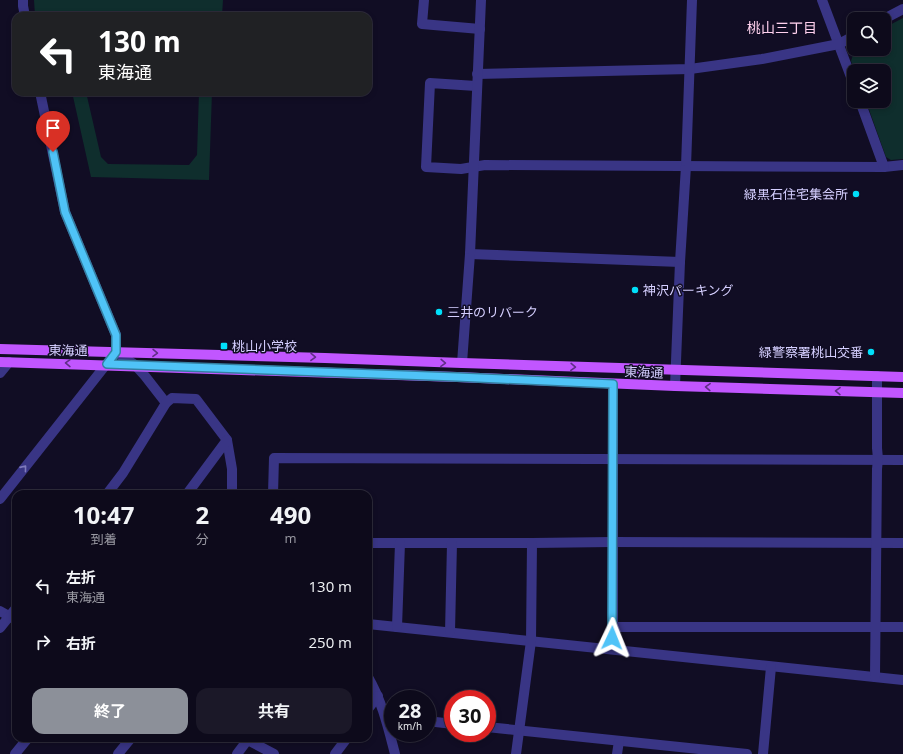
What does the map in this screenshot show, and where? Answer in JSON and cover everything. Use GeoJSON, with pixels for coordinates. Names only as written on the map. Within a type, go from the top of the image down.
{"type":"FeatureCollection","features":[{"type":"Feature","properties":{"kind":"main road","name":"東海通"},"geometry":{"type":"LineString","coordinates":[[0,349],[903,377]]}},
{"type":"Feature","properties":{"kind":"main road","name":"東海通"},"geometry":{"type":"LineString","coordinates":[[4,362],[107,364],[613,384],[903,393]]}},
{"type":"Feature","properties":{"kind":"street"},"geometry":{"type":"LineString","coordinates":[[23,0],[24,12]]}},
{"type":"Feature","properties":{"kind":"street"},"geometry":{"type":"LineString","coordinates":[[424,0],[422,24],[480,29]]}},
{"type":"Feature","properties":{"kind":"street"},"geometry":{"type":"LineString","coordinates":[[462,363],[470,254],[476,86],[481,0]]}},
{"type":"Feature","properties":{"kind":"street"},"geometry":{"type":"LineString","coordinates":[[675,386],[686,166],[692,0]]}},
{"type":"Feature","properties":{"kind":"street"},"geometry":{"type":"LineString","coordinates":[[822,0],[847,66]]}},
{"type":"Feature","properties":{"kind":"street"},"geometry":{"type":"LineString","coordinates":[[891,16],[903,9]]}},
{"type":"Feature","properties":{"kind":"street"},"geometry":{"type":"LineString","coordinates":[[477,74],[690,69],[762,59],[839,44],[847,40]]}},
{"type":"Feature","properties":{"kind":"street"},"geometry":{"type":"LineString","coordinates":[[476,86],[430,83],[426,167],[461,170],[485,165],[884,167],[903,165]]}},
{"type":"Feature","properties":{"kind":"street"},"geometry":{"type":"LineString","coordinates":[[0,499],[116,352],[116,335],[65,212],[41,96]]}},
{"type":"Feature","properties":{"kind":"street"},"geometry":{"type":"LineString","coordinates":[[863,108],[884,167]]}},
{"type":"Feature","properties":{"kind":"street"},"geometry":{"type":"LineString","coordinates":[[470,254],[680,262]]}},
{"type":"Feature","properties":{"kind":"street"},"geometry":{"type":"LineString","coordinates":[[116,352],[135,365],[146,376],[166,403]]}},
{"type":"Feature","properties":{"kind":"street"},"geometry":{"type":"LineString","coordinates":[[0,373],[4,362]]}},
{"type":"Feature","properties":{"kind":"street"},"geometry":{"type":"LineString","coordinates":[[875,677],[878,459],[877,376]]}},
{"type":"Feature","properties":{"kind":"street"},"geometry":{"type":"LineString","coordinates":[[612,649],[613,384]]}},
{"type":"Feature","properties":{"kind":"street"},"geometry":{"type":"LineString","coordinates":[[109,490],[123,473],[166,403],[172,398],[196,400],[227,440],[232,469],[232,490]]}},
{"type":"Feature","properties":{"kind":"street"},"geometry":{"type":"LineString","coordinates":[[190,490],[227,440]]}},
{"type":"Feature","properties":{"kind":"street"},"geometry":{"type":"LineString","coordinates":[[273,490],[274,458],[903,460]]}},
{"type":"Feature","properties":{"kind":"street"},"geometry":{"type":"LineString","coordinates":[[372,543],[903,543]]}},
{"type":"Feature","properties":{"kind":"street"},"geometry":{"type":"LineString","coordinates":[[397,627],[400,543]]}},
{"type":"Feature","properties":{"kind":"street"},"geometry":{"type":"LineString","coordinates":[[450,632],[452,543]]}},
{"type":"Feature","properties":{"kind":"street"},"geometry":{"type":"LineString","coordinates":[[516,754],[531,641],[532,543]]}},
{"type":"Feature","properties":{"kind":"street"},"geometry":{"type":"LineString","coordinates":[[0,611],[12,614]]}},
{"type":"Feature","properties":{"kind":"street"},"geometry":{"type":"LineString","coordinates":[[0,628],[12,616]]}},
{"type":"Feature","properties":{"kind":"street"},"geometry":{"type":"LineString","coordinates":[[372,624],[903,680]]}},
{"type":"Feature","properties":{"kind":"street"},"geometry":{"type":"LineString","coordinates":[[613,627],[903,627]]}},
{"type":"Feature","properties":{"kind":"street"},"geometry":{"type":"LineString","coordinates":[[763,754],[771,667]]}},
{"type":"Feature","properties":{"kind":"street"},"geometry":{"type":"LineString","coordinates":[[372,685],[384,707]]}},
{"type":"Feature","properties":{"kind":"street"},"geometry":{"type":"LineString","coordinates":[[372,704],[378,696]]}},
{"type":"Feature","properties":{"kind":"street"},"geometry":{"type":"LineString","coordinates":[[496,728],[619,741],[691,751],[747,754]]}},
{"type":"Feature","properties":{"kind":"street"},"geometry":{"type":"LineString","coordinates":[[617,754],[619,741]]}},
{"type":"Feature","properties":{"kind":"street"},"geometry":{"type":"LineString","coordinates":[[15,754],[25,742]]}},
{"type":"Feature","properties":{"kind":"street"},"geometry":{"type":"LineString","coordinates":[[118,754],[128,742]]}},
{"type":"Feature","properties":{"kind":"street"},"geometry":{"type":"LineString","coordinates":[[236,754],[245,742]]}},
{"type":"Feature","properties":{"kind":"street"},"geometry":{"type":"LineString","coordinates":[[252,742],[274,754]]}},
{"type":"Feature","properties":{"kind":"street"},"geometry":{"type":"LineString","coordinates":[[334,754],[344,742]]}},
{"type":"Feature","properties":{"kind":"street"},"geometry":{"type":"LineString","coordinates":[[393,742],[395,754]]}},
{"type":"Feature","properties":{"kind":"green space"},"geometry":{"type":"Polygon","coordinates":[[[34,0],[223,0],[222,12],[35,12],[34,0]]]}},
{"type":"Feature","properties":{"kind":"green space"},"geometry":{"type":"Polygon","coordinates":[[[903,18],[903,159],[891,160],[886,157],[868,108],[891,108],[891,64],[852,64],[851,61],[853,56],[891,56],[891,24],[903,18]]]}},
{"type":"Feature","properties":{"kind":"green space"},"geometry":{"type":"Polygon","coordinates":[[[73,96],[87,96],[101,157],[108,164],[189,165],[197,155],[199,96],[212,96],[209,180],[91,177],[73,96]]]}},
{"type":"Feature","properties":{"kind":"place","name":"緑黒石住宅集会所"},"geometry":{"type":"Point","coordinates":[856,194]}},
{"type":"Feature","properties":{"kind":"place","name":"神沢パーキング"},"geometry":{"type":"Point","coordinates":[635,290]}},
{"type":"Feature","properties":{"kind":"place","name":"三井のリパーク"},"geometry":{"type":"Point","coordinates":[439,312]}},
{"type":"Feature","properties":{"kind":"place","name":"桃山小学校"},"geometry":{"type":"Point","coordinates":[224,346]}},
{"type":"Feature","properties":{"kind":"place","name":"緑警察署桃山交番"},"geometry":{"type":"Point","coordinates":[871,352]}},
{"type":"Feature","properties":{"kind":"district","name":"桃山三丁目"},"geometry":{"type":"Point","coordinates":[782,28]}},
{"type":"Feature","properties":{"kind":"route"},"geometry":{"type":"LineString","coordinates":[[53,152],[65,212],[116,335],[116,352],[107,364],[613,384],[612,638]]}}]}
